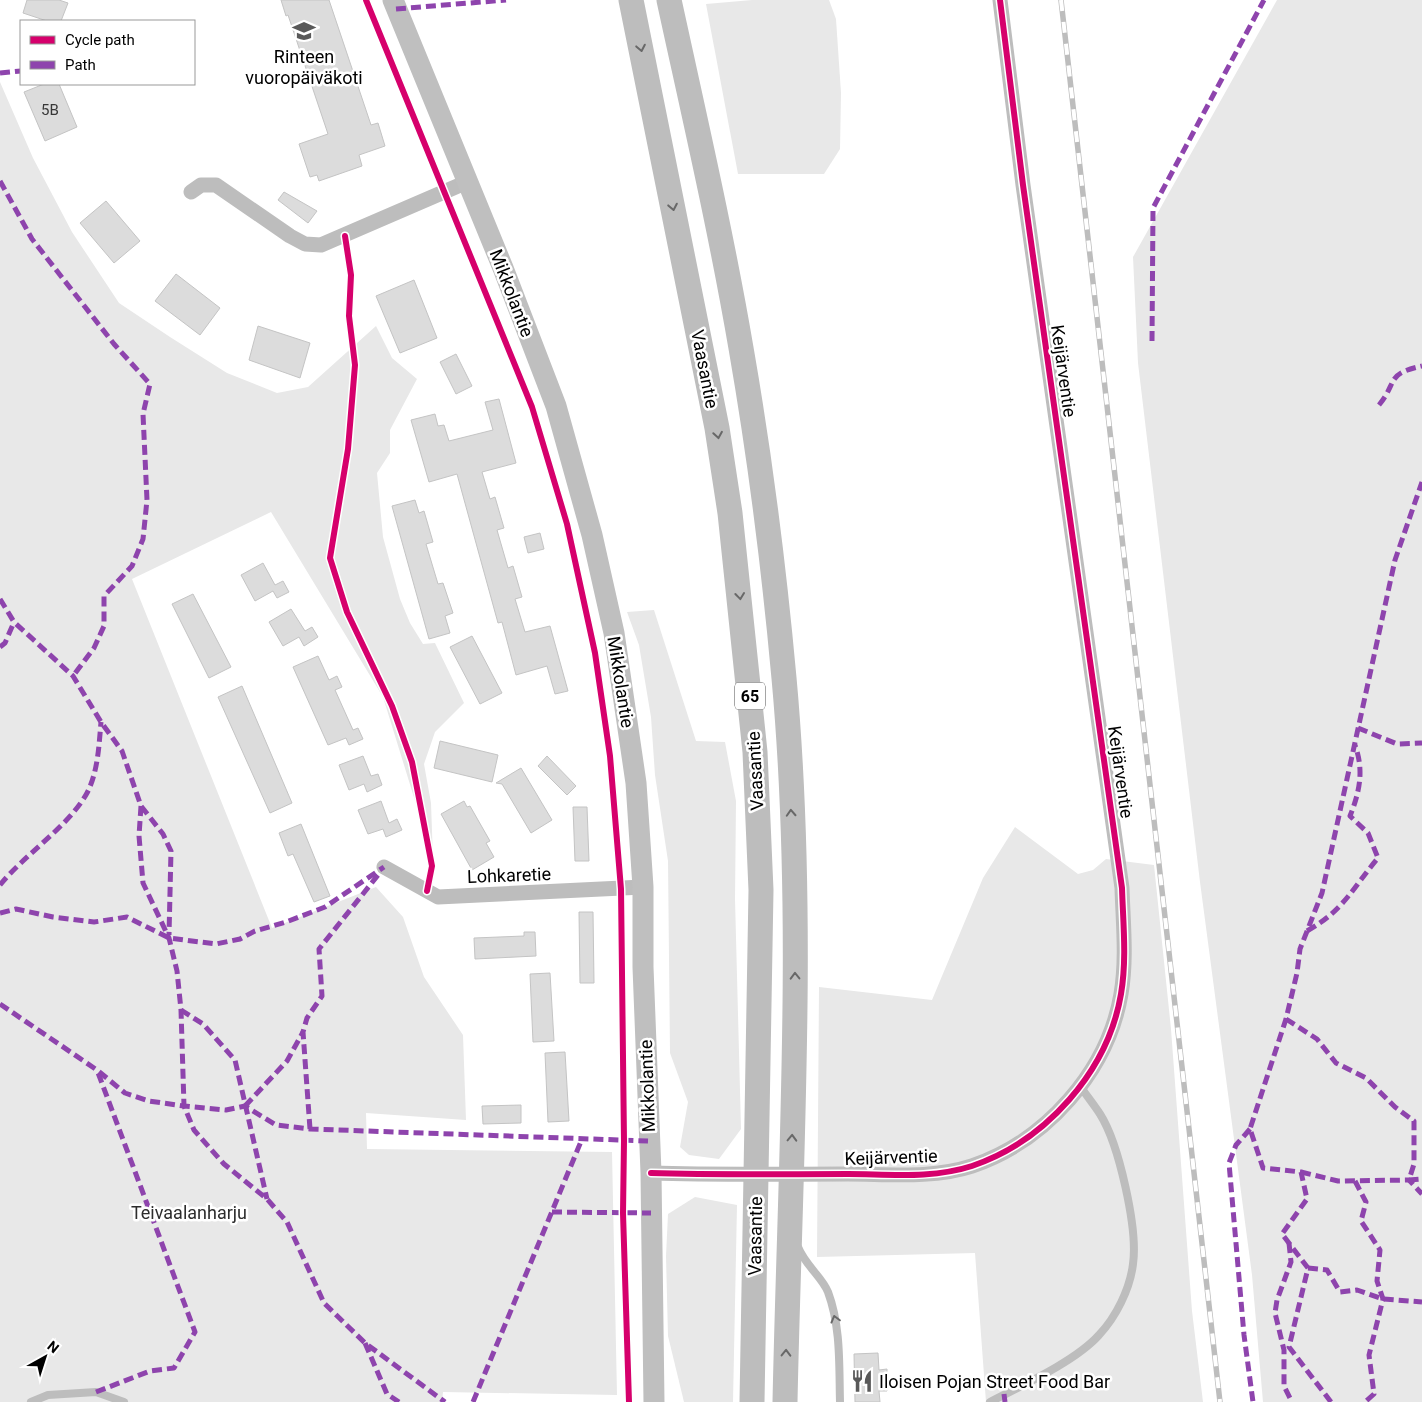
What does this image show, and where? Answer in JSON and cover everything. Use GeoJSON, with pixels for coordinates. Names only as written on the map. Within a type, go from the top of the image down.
{"type":"FeatureCollection","features":[{"type":"Feature","properties":{"kind":"highway","name":"Vaasantie"},"geometry":{"type":"LineString","coordinates":[[631,0],[717,428],[731,522],[755,752],[761,890],[752,1402]]}},
{"type":"Feature","properties":{"kind":"highway","name":"Vaasantie"},"geometry":{"type":"LineString","coordinates":[[670,0],[741,348],[771,558],[785,681],[793,854],[796,1026],[786,1402]]}},
{"type":"Feature","properties":{"kind":"main road","name":"Mikkolantie"},"geometry":{"type":"LineString","coordinates":[[392,0],[503,268],[556,406],[592,535],[614,633],[626,701],[636,783],[643,886],[643,968],[651,1173],[654,1402]]}},
{"type":"Feature","properties":{"kind":"street","name":"Keijärventie"},"geometry":{"type":"LineString","coordinates":[[651,1173],[705,1175],[911,1175],[943,1172],[970,1166],[1007,1150],[1058,1111],[1080,1086],[1100,1054],[1116,1014],[1124,969],[1122,888],[1023,185],[1000,0]]}},
{"type":"Feature","properties":{"kind":"street"},"geometry":{"type":"LineString","coordinates":[[191,192],[201,185],[216,185],[290,236],[305,244],[321,245],[467,182]]}},
{"type":"Feature","properties":{"kind":"street","name":"Lohkaretie"},"geometry":{"type":"LineString","coordinates":[[384,868],[438,896],[643,886]]}},
{"type":"Feature","properties":{"kind":"lane"},"geometry":{"type":"LineString","coordinates":[[990,1402],[1078,1353],[1099,1336],[1116,1314],[1133,1266],[1135,1241],[1119,1164],[1101,1115],[1080,1086]]}},
{"type":"Feature","properties":{"kind":"lane"},"geometry":{"type":"LineString","coordinates":[[790,1212],[803,1260],[827,1290],[837,1329],[840,1402]]}},
{"type":"Feature","properties":{"kind":"lane"},"geometry":{"type":"LineString","coordinates":[[31,1402],[48,1395],[96,1392],[124,1402]]}},
{"type":"Feature","properties":{"kind":"green space"},"geometry":{"type":"Polygon","coordinates":[[[752,0],[829,0],[836,19],[841,93],[840,149],[824,174],[738,174],[706,4],[752,0]]]}},
{"type":"Feature","properties":{"kind":"green space"},"geometry":{"type":"Polygon","coordinates":[[[1277,0],[1422,0],[1422,1402],[1263,1402],[1252,1275],[1200,882],[1138,363],[1133,257],[1277,0]]]}},
{"type":"Feature","properties":{"kind":"green space","name":"Teivaalanharju"},"geometry":{"type":"Polygon","coordinates":[[[0,82],[33,158],[72,232],[119,303],[227,373],[277,393],[308,387],[376,326],[392,358],[417,379],[390,430],[390,453],[377,473],[383,537],[400,599],[410,623],[423,644],[435,643],[464,703],[435,732],[424,764],[431,803],[433,859],[383,697],[271,512],[132,579],[272,928],[376,887],[403,917],[424,977],[463,1035],[466,1120],[366,1113],[367,1149],[612,1152],[617,1395],[443,1392],[442,1402],[0,1402],[0,82]]]}},
{"type":"Feature","properties":{"kind":"green space"},"geometry":{"type":"Polygon","coordinates":[[[654,610],[696,741],[725,742],[736,801],[735,899],[741,1129],[719,1159],[689,1155],[680,1147],[688,1102],[670,1053],[668,861],[655,775],[651,717],[639,645],[627,612],[654,610]]]}},
{"type":"Feature","properties":{"kind":"green space"},"geometry":{"type":"Polygon","coordinates":[[[1015,827],[1078,874],[1093,870],[1106,859],[1154,865],[1171,1029],[1192,1311],[1203,1402],[986,1402],[975,1253],[817,1257],[819,987],[932,1000],[983,878],[1015,827]]]}},
{"type":"Feature","properties":{"kind":"green space"},"geometry":{"type":"Polygon","coordinates":[[[695,1197],[737,1205],[733,1402],[684,1402],[668,1336],[666,1256],[668,1214],[695,1197]]]}},
{"type":"Feature","properties":{"kind":"building"},"geometry":{"type":"Polygon","coordinates":[[[27,0],[59,0],[68,3],[61,20],[44,20],[23,13],[27,0]]]}},
{"type":"Feature","properties":{"kind":"building"},"geometry":{"type":"Polygon","coordinates":[[[281,0],[329,0],[371,125],[378,123],[385,146],[359,155],[362,166],[319,181],[317,175],[310,177],[299,144],[328,134],[288,15],[286,16],[281,0]]]}},
{"type":"Feature","properties":{"kind":"building"},"geometry":{"type":"Polygon","coordinates":[[[42,85],[59,85],[77,127],[45,141],[24,92],[42,85]]]}},
{"type":"Feature","properties":{"kind":"building"},"geometry":{"type":"Polygon","coordinates":[[[284,192],[317,211],[308,223],[278,200],[284,192]]]}},
{"type":"Feature","properties":{"kind":"building"},"geometry":{"type":"Polygon","coordinates":[[[106,201],[140,241],[114,263],[80,223],[106,201]]]}},
{"type":"Feature","properties":{"kind":"building"},"geometry":{"type":"Polygon","coordinates":[[[176,274],[220,308],[200,335],[155,301],[176,274]]]}},
{"type":"Feature","properties":{"kind":"building"},"geometry":{"type":"Polygon","coordinates":[[[414,280],[437,338],[400,353],[376,296],[414,280]]]}},
{"type":"Feature","properties":{"kind":"building"},"geometry":{"type":"Polygon","coordinates":[[[258,326],[310,343],[300,378],[249,360],[258,326]]]}},
{"type":"Feature","properties":{"kind":"building"},"geometry":{"type":"Polygon","coordinates":[[[456,354],[472,386],[456,394],[440,362],[456,354]]]}},
{"type":"Feature","properties":{"kind":"building"},"geometry":{"type":"Polygon","coordinates":[[[499,399],[516,463],[482,472],[490,499],[495,497],[504,528],[497,530],[508,568],[513,566],[522,597],[515,599],[525,632],[550,626],[568,691],[555,694],[547,666],[516,675],[502,622],[498,623],[457,474],[429,482],[411,420],[435,414],[438,426],[444,425],[449,441],[493,430],[485,402],[499,399]]]}},
{"type":"Feature","properties":{"kind":"building"},"geometry":{"type":"Polygon","coordinates":[[[415,500],[419,513],[424,511],[433,542],[426,544],[438,584],[443,583],[453,613],[445,616],[450,633],[429,639],[392,506],[415,500]]]}},
{"type":"Feature","properties":{"kind":"building"},"geometry":{"type":"Polygon","coordinates":[[[540,533],[544,549],[528,553],[524,537],[540,533]]]}},
{"type":"Feature","properties":{"kind":"building"},"geometry":{"type":"Polygon","coordinates":[[[263,563],[275,585],[283,581],[289,592],[277,598],[273,591],[255,601],[241,575],[263,563]]]}},
{"type":"Feature","properties":{"kind":"building"},"geometry":{"type":"Polygon","coordinates":[[[193,594],[231,667],[209,678],[172,604],[193,594]]]}},
{"type":"Feature","properties":{"kind":"building"},"geometry":{"type":"Polygon","coordinates":[[[291,609],[305,631],[312,627],[318,637],[304,646],[299,637],[283,646],[269,622],[291,609]]]}},
{"type":"Feature","properties":{"kind":"building"},"geometry":{"type":"Polygon","coordinates":[[[472,636],[502,693],[480,704],[450,647],[472,636]]]}},
{"type":"Feature","properties":{"kind":"building"},"geometry":{"type":"Polygon","coordinates":[[[318,656],[329,680],[337,676],[342,687],[335,690],[353,730],[358,728],[363,739],[349,745],[346,738],[328,745],[293,667],[318,656]]]}},
{"type":"Feature","properties":{"kind":"building"},"geometry":{"type":"Polygon","coordinates":[[[242,686],[292,803],[270,813],[218,697],[242,686]]]}},
{"type":"Feature","properties":{"kind":"building"},"geometry":{"type":"Polygon","coordinates":[[[440,741],[498,755],[492,782],[434,768],[440,741]]]}},
{"type":"Feature","properties":{"kind":"building"},"geometry":{"type":"Polygon","coordinates":[[[363,756],[371,776],[378,774],[382,785],[367,792],[364,784],[349,790],[339,765],[363,756]]]}},
{"type":"Feature","properties":{"kind":"building"},"geometry":{"type":"Polygon","coordinates":[[[547,756],[576,786],[567,795],[538,766],[547,756]]]}},
{"type":"Feature","properties":{"kind":"building"},"geometry":{"type":"Polygon","coordinates":[[[521,768],[552,820],[531,833],[502,784],[496,783],[521,768]]]}},
{"type":"Feature","properties":{"kind":"building"},"geometry":{"type":"Polygon","coordinates":[[[381,801],[389,823],[397,819],[402,830],[386,837],[383,829],[368,834],[358,810],[381,801]]]}},
{"type":"Feature","properties":{"kind":"building"},"geometry":{"type":"Polygon","coordinates":[[[464,801],[467,807],[470,806],[490,841],[486,843],[494,857],[472,870],[441,814],[464,801]]]}},
{"type":"Feature","properties":{"kind":"building"},"geometry":{"type":"Polygon","coordinates":[[[573,807],[587,807],[589,861],[575,861],[573,807]]]}},
{"type":"Feature","properties":{"kind":"building"},"geometry":{"type":"Polygon","coordinates":[[[301,824],[330,896],[314,902],[293,854],[288,856],[279,833],[301,824]]]}},
{"type":"Feature","properties":{"kind":"building"},"geometry":{"type":"Polygon","coordinates":[[[579,912],[593,912],[594,983],[580,983],[579,912]]]}},
{"type":"Feature","properties":{"kind":"building"},"geometry":{"type":"Polygon","coordinates":[[[524,932],[535,932],[536,956],[475,959],[474,938],[524,936],[524,932]]]}},
{"type":"Feature","properties":{"kind":"building"},"geometry":{"type":"Polygon","coordinates":[[[550,973],[554,1041],[533,1042],[530,974],[550,973]]]}},
{"type":"Feature","properties":{"kind":"building"},"geometry":{"type":"Polygon","coordinates":[[[565,1052],[569,1121],[548,1122],[545,1053],[565,1052]]]}},
{"type":"Feature","properties":{"kind":"building"},"geometry":{"type":"Polygon","coordinates":[[[521,1105],[521,1123],[483,1124],[482,1106],[521,1105]]]}},
{"type":"Feature","properties":{"kind":"building"},"geometry":{"type":"Polygon","coordinates":[[[878,1353],[879,1370],[887,1369],[887,1391],[879,1391],[880,1402],[855,1402],[854,1354],[878,1353]]]}},
{"type":"Feature","properties":{"kind":"railway"},"geometry":{"type":"LineString","coordinates":[[1061,0],[1220,1402]]}},
{"type":"Feature","properties":{"kind":"marked path"},"geometry":{"type":"LineString","coordinates":[[396,9],[506,0]]}},
{"type":"Feature","properties":{"kind":"marked path"},"geometry":{"type":"LineString","coordinates":[[1152,341],[1153,208],[1264,0]]}},
{"type":"Feature","properties":{"kind":"marked path"},"geometry":{"type":"LineString","coordinates":[[0,73],[20,71]]}},
{"type":"Feature","properties":{"kind":"marked path"},"geometry":{"type":"LineString","coordinates":[[0,181],[32,239],[114,344],[150,384],[143,414],[147,500],[143,539],[132,566],[104,596],[104,626],[94,648],[73,676]]}},
{"type":"Feature","properties":{"kind":"marked path"},"geometry":{"type":"LineString","coordinates":[[1379,405],[1397,376],[1402,372],[1422,366]]}},
{"type":"Feature","properties":{"kind":"marked path"},"geometry":{"type":"LineString","coordinates":[[1331,1402],[1289,1347],[1308,1268],[1282,1234],[1307,1199],[1301,1172],[1263,1168],[1250,1129],[1286,1019],[1297,973],[1300,949],[1322,893],[1395,560],[1422,482]]}},
{"type":"Feature","properties":{"kind":"marked path"},"geometry":{"type":"LineString","coordinates":[[0,599],[14,622],[73,676],[101,722],[122,751],[141,806],[163,834],[171,851],[169,935]]}},
{"type":"Feature","properties":{"kind":"marked path"},"geometry":{"type":"LineString","coordinates":[[0,647],[5,643],[14,622]]}},
{"type":"Feature","properties":{"kind":"marked path"},"geometry":{"type":"LineString","coordinates":[[0,885],[58,829],[87,793],[96,767],[101,722]]}},
{"type":"Feature","properties":{"kind":"marked path"},"geometry":{"type":"LineString","coordinates":[[1358,728],[1397,744],[1422,743]]}},
{"type":"Feature","properties":{"kind":"marked path"},"geometry":{"type":"LineString","coordinates":[[1307,931],[1339,907],[1378,858],[1368,833],[1350,816],[1360,780],[1358,754],[1355,745]]}},
{"type":"Feature","properties":{"kind":"marked path"},"geometry":{"type":"LineString","coordinates":[[141,806],[139,836],[143,883],[169,938],[177,971],[181,1010],[184,1106],[194,1130],[224,1164],[267,1199],[287,1222],[324,1303],[365,1343],[445,1402]]}},
{"type":"Feature","properties":{"kind":"marked path"},"geometry":{"type":"LineString","coordinates":[[0,913],[16,909],[53,917],[94,922],[127,917],[169,938],[216,944],[240,939],[255,931],[286,922],[325,907],[384,867]]}},
{"type":"Feature","properties":{"kind":"marked path"},"geometry":{"type":"LineString","coordinates":[[310,1129],[303,1032],[307,1018],[322,996],[319,949],[378,875]]}},
{"type":"Feature","properties":{"kind":"marked path"},"geometry":{"type":"LineString","coordinates":[[0,1004],[97,1070],[125,1093],[149,1101],[226,1110],[245,1106],[276,1125],[310,1129],[648,1141]]}},
{"type":"Feature","properties":{"kind":"marked path"},"geometry":{"type":"LineString","coordinates":[[181,1010],[203,1024],[235,1060],[267,1199]]}},
{"type":"Feature","properties":{"kind":"marked path"},"geometry":{"type":"LineString","coordinates":[[1286,1019],[1317,1039],[1336,1063],[1366,1078],[1395,1107],[1414,1121],[1414,1164],[1409,1180],[1422,1179]]}},
{"type":"Feature","properties":{"kind":"marked path"},"geometry":{"type":"LineString","coordinates":[[245,1106],[287,1061],[303,1032]]}},
{"type":"Feature","properties":{"kind":"marked path"},"geometry":{"type":"LineString","coordinates":[[96,1392],[150,1371],[174,1368],[195,1332],[97,1070]]}},
{"type":"Feature","properties":{"kind":"marked path"},"geometry":{"type":"LineString","coordinates":[[1250,1129],[1236,1145],[1229,1163],[1244,1335],[1253,1402]]}},
{"type":"Feature","properties":{"kind":"marked path"},"geometry":{"type":"LineString","coordinates":[[473,1402],[582,1139]]}},
{"type":"Feature","properties":{"kind":"marked path"},"geometry":{"type":"LineString","coordinates":[[1301,1172],[1338,1181],[1409,1180],[1422,1194]]}},
{"type":"Feature","properties":{"kind":"marked path"},"geometry":{"type":"LineString","coordinates":[[1355,1181],[1366,1202],[1361,1221],[1380,1250],[1377,1281],[1383,1299],[1369,1355],[1374,1394],[1365,1402]]}},
{"type":"Feature","properties":{"kind":"marked path"},"geometry":{"type":"LineString","coordinates":[[552,1212],[651,1213]]}},
{"type":"Feature","properties":{"kind":"marked path"},"geometry":{"type":"LineString","coordinates":[[1289,1243],[1291,1262],[1277,1300],[1275,1313],[1284,1350],[1284,1386],[1292,1402]]}},
{"type":"Feature","properties":{"kind":"marked path"},"geometry":{"type":"LineString","coordinates":[[1308,1268],[1327,1270],[1340,1292],[1357,1290],[1383,1299],[1422,1302]]}},
{"type":"Feature","properties":{"kind":"marked path"},"geometry":{"type":"LineString","coordinates":[[365,1343],[387,1394],[399,1402]]}},
{"type":"Feature","properties":{"kind":"marked path"},"geometry":{"type":"LineString","coordinates":[[1004,1394],[1005,1402]]}},
{"type":"Feature","properties":{"kind":"cycle path"},"geometry":{"type":"LineString","coordinates":[[366,0],[532,407],[567,524],[595,653],[610,756],[621,889],[623,1213],[629,1402]]}},
{"type":"Feature","properties":{"kind":"cycle path"},"geometry":{"type":"LineString","coordinates":[[651,1173],[910,1175],[941,1173],[972,1166],[999,1155],[1025,1139],[1048,1121],[1069,1100],[1088,1076],[1103,1050],[1114,1022],[1121,994],[1124,967],[1122,888],[1023,185],[1000,0]]}},
{"type":"Feature","properties":{"kind":"cycle path"},"geometry":{"type":"LineString","coordinates":[[345,236],[351,275],[349,316],[355,365],[348,449],[330,558],[347,612],[392,706],[412,762],[432,866],[427,891]]}},
{"type":"Feature","properties":{"kind":"place","name":"Rinteen vuoropäiväkoti"},"geometry":{"type":"Point","coordinates":[304,31]}},
{"type":"Feature","properties":{"kind":"place","name":"Iloisen Pojan Street Food Bar"},"geometry":{"type":"Point","coordinates":[862,1381]}}]}
